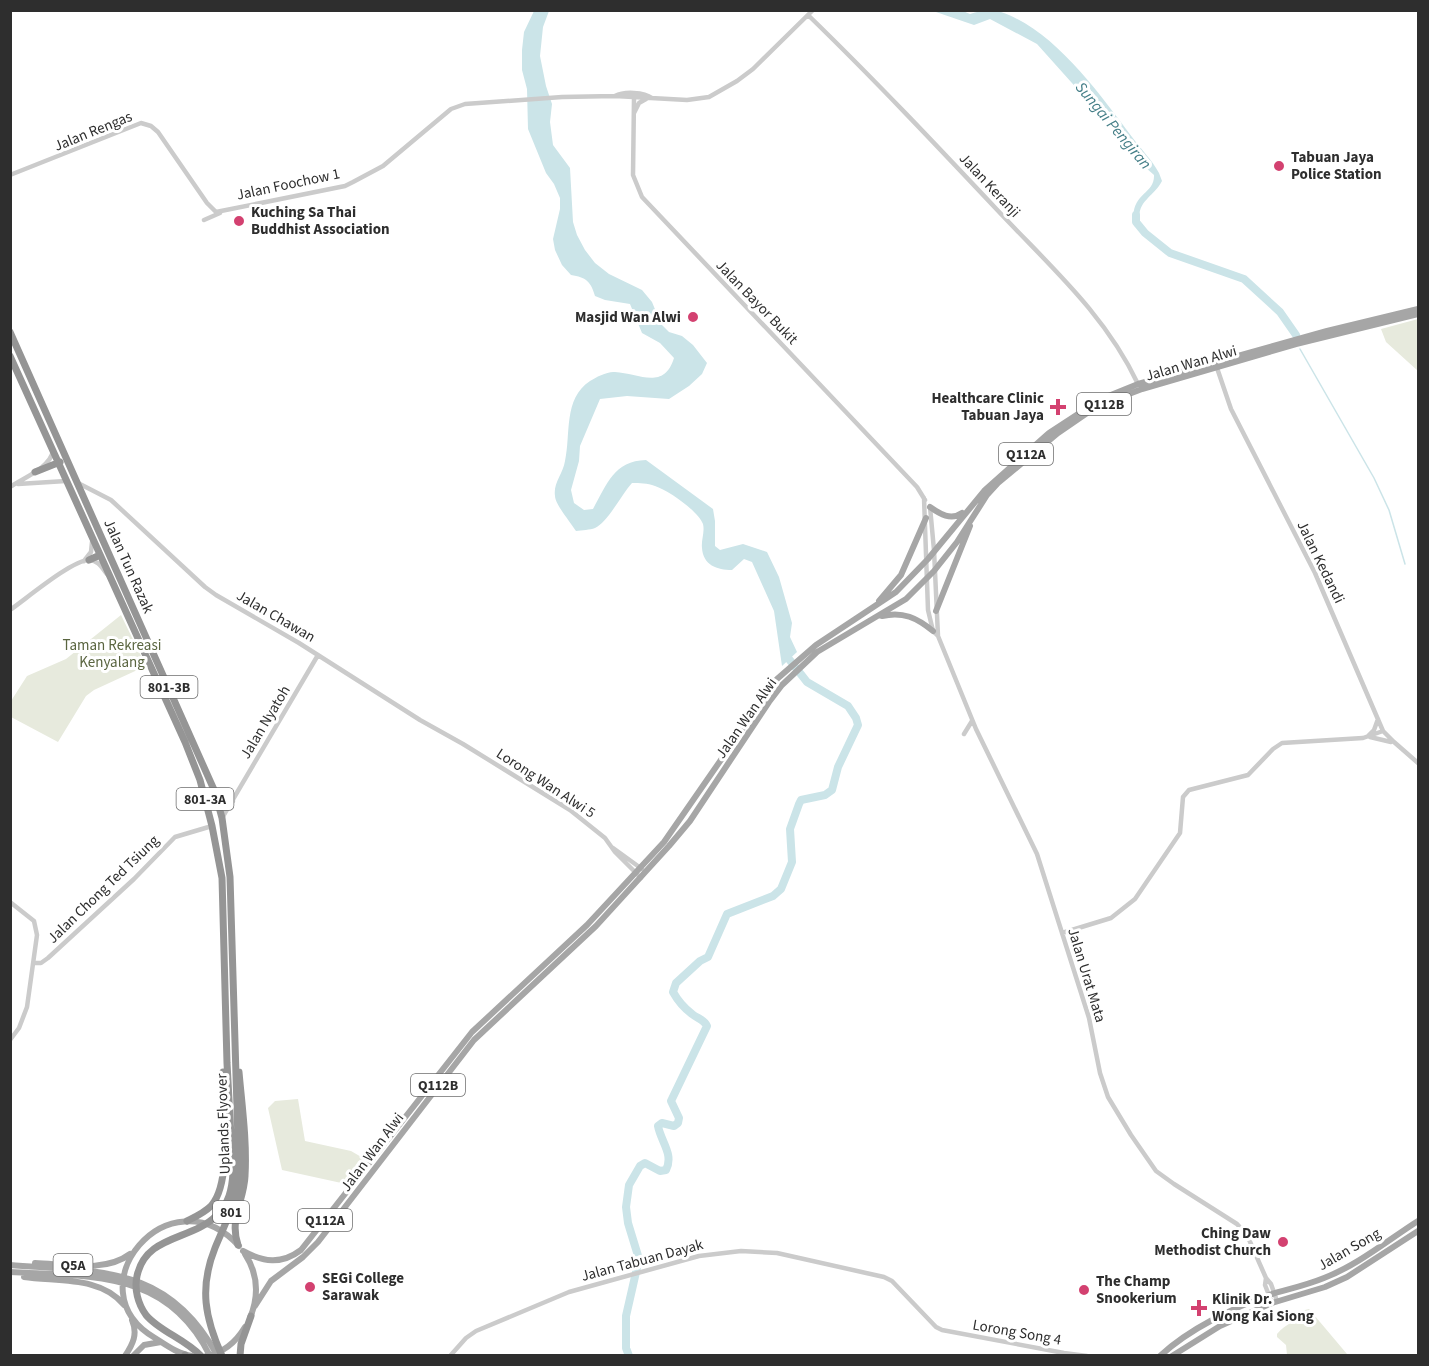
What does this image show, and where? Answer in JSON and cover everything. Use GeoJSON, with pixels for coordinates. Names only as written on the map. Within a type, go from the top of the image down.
{"type":"FeatureCollection","features":[{"type":"Feature","properties":{"kind":"highway","name":"Jalan Tun Razak"},"geometry":{"type":"LineString","coordinates":[[10,333],[215,792],[222,818],[230,877],[230,1046]]}},
{"type":"Feature","properties":{"kind":"highway","name":"Jalan Tun Razak"},"geometry":{"type":"LineString","coordinates":[[10,356],[185,742],[200,780],[222,878],[231,1063]]}},
{"type":"Feature","properties":{"kind":"highway"},"geometry":{"type":"LineString","coordinates":[[33,473],[62,461],[68,466]]}},
{"type":"Feature","properties":{"kind":"highway"},"geometry":{"type":"LineString","coordinates":[[81,494],[102,550],[100,555],[85,561]]}},
{"type":"Feature","properties":{"kind":"highway"},"geometry":{"type":"LineString","coordinates":[[187,1221],[210,1208],[218,1196],[224,1178],[223,1065],[230,1046]]}},
{"type":"Feature","properties":{"kind":"highway"},"geometry":{"type":"LineString","coordinates":[[230,1046],[239,1063],[245,1175],[242,1198],[234,1224],[240,1248]]}},
{"type":"Feature","properties":{"kind":"highway","name":"Uplands Flyover"},"geometry":{"type":"LineString","coordinates":[[203,1356],[152,1321],[142,1308],[136,1293],[135,1282],[142,1261],[157,1245],[205,1226],[219,1214],[230,1196],[233,1173],[231,1063]]}},
{"type":"Feature","properties":{"kind":"highway","name":"Uplands Flyover"},"geometry":{"type":"LineString","coordinates":[[222,1356],[208,1320],[206,1285],[211,1260],[238,1188],[239,1168],[231,1063]]}},
{"type":"Feature","properties":{"kind":"highway"},"geometry":{"type":"LineString","coordinates":[[240,1356],[241,1344],[251,1316]]}},
{"type":"Feature","properties":{"kind":"main road","name":"Jalan Wan Alwi"},"geometry":{"type":"LineString","coordinates":[[240,1248],[260,1260],[275,1261],[288,1258],[301,1250],[472,1032],[641,873],[686,813],[777,680],[803,655],[896,592],[928,559],[996,479],[1059,426],[1101,399],[1138,384],[1419,309]]}},
{"type":"Feature","properties":{"kind":"main road","name":"Jalan Wan Alwi"},"geometry":{"type":"LineString","coordinates":[[1298,342],[1419,314]]}},
{"type":"Feature","properties":{"kind":"main road","name":"Jalan Wan Alwi"},"geometry":{"type":"LineString","coordinates":[[255,1306],[271,1281],[303,1257],[318,1242],[474,1040],[569,952],[690,820],[769,702],[804,663],[817,652],[906,598],[934,571],[987,495],[998,483],[1058,434],[1090,411],[1135,392],[1216,365]]}},
{"type":"Feature","properties":{"kind":"main road"},"geometry":{"type":"LineString","coordinates":[[930,507],[953,517],[959,515],[975,501]]}},
{"type":"Feature","properties":{"kind":"main road"},"geometry":{"type":"LineString","coordinates":[[872,608],[901,575],[926,518]]}},
{"type":"Feature","properties":{"kind":"main road"},"geometry":{"type":"LineString","coordinates":[[936,611],[972,519]]}},
{"type":"Feature","properties":{"kind":"main road"},"geometry":{"type":"LineString","coordinates":[[875,618],[890,614],[908,615],[936,633]]}},
{"type":"Feature","properties":{"kind":"main road"},"geometry":{"type":"LineString","coordinates":[[125,1356],[136,1333],[122,1296],[123,1277],[133,1252],[140,1243],[159,1228],[187,1221],[207,1224],[228,1235],[240,1248],[252,1268],[256,1281],[255,1306],[240,1336],[222,1350],[203,1356]]}},
{"type":"Feature","properties":{"kind":"main road","name":"Jalan Song"},"geometry":{"type":"LineString","coordinates":[[1160,1356],[1187,1334],[1216,1319],[1272,1294],[1326,1278],[1419,1221]]}},
{"type":"Feature","properties":{"kind":"main road","name":"Jalan Song"},"geometry":{"type":"LineString","coordinates":[[1172,1356],[1220,1326],[1274,1302],[1316,1290],[1340,1280],[1419,1231]]}},
{"type":"Feature","properties":{"kind":"main road","name":"Q5A"},"geometry":{"type":"LineString","coordinates":[[12,1269],[101,1266],[117,1262],[133,1252]]}},
{"type":"Feature","properties":{"kind":"main road"},"geometry":{"type":"LineString","coordinates":[[12,1269],[98,1286],[113,1294],[126,1308]]}},
{"type":"Feature","properties":{"kind":"main road"},"geometry":{"type":"LineString","coordinates":[[12,1269],[111,1279],[144,1290],[165,1301],[187,1320],[210,1356]]}},
{"type":"Feature","properties":{"kind":"main road"},"geometry":{"type":"LineString","coordinates":[[12,1269],[99,1272],[145,1283],[169,1297],[184,1310],[201,1329],[217,1356]]}},
{"type":"Feature","properties":{"kind":"main road"},"geometry":{"type":"LineString","coordinates":[[131,1318],[148,1334],[185,1355],[192,1356]]}},
{"type":"Feature","properties":{"kind":"main road"},"geometry":{"type":"LineString","coordinates":[[133,1356],[144,1346],[161,1342]]}},
{"type":"Feature","properties":{"kind":"street"},"geometry":{"type":"LineString","coordinates":[[617,96],[687,100],[709,97],[753,69],[810,13]]}},
{"type":"Feature","properties":{"kind":"street","name":"Jalan Keranji"},"geometry":{"type":"LineString","coordinates":[[810,13],[1091,308],[1129,364],[1138,384]]}},
{"type":"Feature","properties":{"kind":"street"},"geometry":{"type":"LineString","coordinates":[[617,96],[624,93],[647,95],[650,98]]}},
{"type":"Feature","properties":{"kind":"street"},"geometry":{"type":"LineString","coordinates":[[617,96],[629,101],[634,113]]}},
{"type":"Feature","properties":{"kind":"street","name":"Jalan Foochow 1"},"geometry":{"type":"LineString","coordinates":[[214,210],[225,210],[345,186],[378,170],[457,106],[470,103],[562,97],[617,96]]}},
{"type":"Feature","properties":{"kind":"street","name":"Jalan Bayor Bukit"},"geometry":{"type":"LineString","coordinates":[[634,98],[633,175],[642,197],[917,488],[930,507]]}},
{"type":"Feature","properties":{"kind":"street"},"geometry":{"type":"LineString","coordinates":[[634,113],[639,104],[650,98]]}},
{"type":"Feature","properties":{"kind":"street","name":"Jalan Rengas"},"geometry":{"type":"LineString","coordinates":[[11,175],[88,146],[131,126],[146,124],[163,138],[214,210]]}},
{"type":"Feature","properties":{"kind":"street"},"geometry":{"type":"LineString","coordinates":[[204,220],[225,210]]}},
{"type":"Feature","properties":{"kind":"street","name":"Jalan Kedandi"},"geometry":{"type":"LineString","coordinates":[[1216,365],[1231,409],[1315,573],[1383,731],[1419,763]]}},
{"type":"Feature","properties":{"kind":"street"},"geometry":{"type":"LineString","coordinates":[[13,485],[33,473],[51,458],[53,450]]}},
{"type":"Feature","properties":{"kind":"street"},"geometry":{"type":"LineString","coordinates":[[33,473],[30,478],[33,481]]}},
{"type":"Feature","properties":{"kind":"street"},"geometry":{"type":"LineString","coordinates":[[13,485],[33,481],[67,481]]}},
{"type":"Feature","properties":{"kind":"street","name":"Jalan Chawan"},"geometry":{"type":"LineString","coordinates":[[76,482],[111,500],[211,591],[420,720],[463,744]]}},
{"type":"Feature","properties":{"kind":"street"},"geometry":{"type":"LineString","coordinates":[[86,504],[92,490]]}},
{"type":"Feature","properties":{"kind":"street"},"geometry":{"type":"LineString","coordinates":[[924,498],[928,559],[928,610],[936,633]]}},
{"type":"Feature","properties":{"kind":"street"},"geometry":{"type":"LineString","coordinates":[[930,507],[934,550],[936,633]]}},
{"type":"Feature","properties":{"kind":"street"},"geometry":{"type":"LineString","coordinates":[[85,561],[91,552],[92,537]]}},
{"type":"Feature","properties":{"kind":"street"},"geometry":{"type":"LineString","coordinates":[[10,610],[69,568],[85,561],[98,563],[112,582]]}},
{"type":"Feature","properties":{"kind":"street","name":"Jalan Urat Mata"},"geometry":{"type":"LineString","coordinates":[[936,633],[972,720],[1037,855],[1089,1018],[1102,1080],[1114,1107],[1158,1172],[1241,1228],[1251,1242],[1266,1278],[1265,1285],[1272,1294],[1274,1302]]}},
{"type":"Feature","properties":{"kind":"street","name":"Jalan Nyatoh"},"geometry":{"type":"LineString","coordinates":[[222,818],[318,655]]}},
{"type":"Feature","properties":{"kind":"street"},"geometry":{"type":"LineString","coordinates":[[1368,737],[1374,730],[1378,719]]}},
{"type":"Feature","properties":{"kind":"street"},"geometry":{"type":"LineString","coordinates":[[964,734],[972,720]]}},
{"type":"Feature","properties":{"kind":"street"},"geometry":{"type":"LineString","coordinates":[[1368,737],[1383,731]]}},
{"type":"Feature","properties":{"kind":"street"},"geometry":{"type":"LineString","coordinates":[[1062,933],[1111,918],[1135,899],[1180,833],[1182,797],[1186,791],[1248,775],[1282,743],[1368,737],[1394,742]]}},
{"type":"Feature","properties":{"kind":"street","name":"Lorong Wan Alwi 5"},"geometry":{"type":"LineString","coordinates":[[463,744],[570,810],[605,838],[641,873]]}},
{"type":"Feature","properties":{"kind":"street"},"geometry":{"type":"LineString","coordinates":[[215,792],[222,799],[233,801]]}},
{"type":"Feature","properties":{"kind":"street","name":"Jalan Chong Ted Tsiung"},"geometry":{"type":"LineString","coordinates":[[35,961],[45,961],[134,879],[175,837],[212,826]]}},
{"type":"Feature","properties":{"kind":"street"},"geometry":{"type":"LineString","coordinates":[[10,902],[36,925],[35,961],[22,1021],[10,1040]]}},
{"type":"Feature","properties":{"kind":"street"},"geometry":{"type":"LineString","coordinates":[[31,977],[45,961]]}},
{"type":"Feature","properties":{"kind":"street","name":"Jalan Tabuan Dayak"},"geometry":{"type":"LineString","coordinates":[[450,1356],[466,1338],[476,1331],[568,1292],[694,1257],[741,1251],[777,1253],[884,1277],[892,1281],[936,1327],[942,1330]]}},
{"type":"Feature","properties":{"kind":"street","name":"Lorong Song 4"},"geometry":{"type":"LineString","coordinates":[[942,1330],[1087,1356]]}},
{"type":"Feature","properties":{"kind":"green space"},"geometry":{"type":"Polygon","coordinates":[[[1418,319],[1418,371],[1386,342],[1381,329],[1418,319]]]}},
{"type":"Feature","properties":{"kind":"green space","name":"Taman Rekreasi Kenyalang"},"geometry":{"type":"Polygon","coordinates":[[[121,615],[146,666],[86,696],[58,742],[11,717],[11,701],[27,676],[66,659],[121,615]]]}},
{"type":"Feature","properties":{"kind":"green space"},"geometry":{"type":"Polygon","coordinates":[[[298,1099],[305,1141],[351,1151],[363,1158],[346,1184],[282,1170],[268,1108],[275,1101],[298,1099]]]}},
{"type":"Feature","properties":{"kind":"green space"},"geometry":{"type":"Polygon","coordinates":[[[1309,1309],[1350,1355],[1287,1355],[1286,1345],[1277,1337],[1277,1334],[1309,1309]]]}},
{"type":"Feature","properties":{"kind":"water"},"geometry":{"type":"Polygon","coordinates":[[[989,10],[1001,12],[1039,33],[1074,65],[1105,101],[1159,173],[1162,181],[1143,204],[1139,215],[1140,222],[1135,227],[1135,207],[1153,182],[1154,175],[1136,159],[1123,140],[1037,44],[990,19],[974,25],[933,11],[963,11],[970,14],[989,10]]]}},
{"type":"Feature","properties":{"kind":"water"},"geometry":{"type":"Polygon","coordinates":[[[534,11],[549,11],[543,27],[540,56],[552,104],[550,122],[553,145],[570,168],[573,222],[577,235],[595,263],[609,274],[642,290],[652,302],[661,324],[669,332],[682,336],[693,345],[707,363],[702,374],[669,399],[627,396],[600,399],[580,446],[579,461],[571,490],[574,503],[584,510],[593,509],[607,483],[619,469],[635,461],[646,460],[713,509],[715,546],[720,550],[743,544],[767,552],[779,577],[792,623],[790,637],[797,652],[782,666],[774,611],[752,562],[744,559],[732,570],[716,568],[708,562],[702,548],[703,524],[695,513],[682,502],[655,486],[632,483],[600,525],[593,529],[576,531],[556,499],[555,487],[565,461],[572,407],[581,388],[595,378],[612,372],[649,378],[657,377],[670,368],[674,358],[660,343],[642,333],[630,304],[595,296],[587,281],[571,275],[562,265],[555,250],[553,239],[560,209],[560,198],[546,173],[528,129],[527,89],[522,70],[524,32],[534,11]]]}},
{"type":"Feature","properties":{"kind":"waterway","name":"Sungai Pengiran"},"geometry":{"type":"LineString","coordinates":[[1136,215],[1136,222],[1145,233],[1170,253],[1244,279],[1280,312],[1296,335]]}},
{"type":"Feature","properties":{"kind":"waterway"},"geometry":{"type":"LineString","coordinates":[[1300,349],[1374,478],[1389,510],[1405,564]]}},
{"type":"Feature","properties":{"kind":"waterway"},"geometry":{"type":"LineString","coordinates":[[629,1356],[626,1348],[626,1316],[639,1259],[628,1223],[626,1207],[629,1185],[640,1166],[645,1163],[660,1171],[666,1170],[668,1153],[658,1126],[662,1123],[674,1126],[678,1123],[679,1118],[671,1101],[707,1026],[703,1020],[686,1009],[677,998],[673,992],[676,983],[700,961],[708,957],[727,914],[773,896],[781,889],[792,862],[790,829],[799,804],[801,800],[825,795],[832,790],[838,767],[858,725],[848,706],[807,682],[785,654],[785,650]]}},
{"type":"Feature","properties":{"kind":"place","name":"Tabuan Jaya Police Station"},"geometry":{"type":"Point","coordinates":[1279,166]}},
{"type":"Feature","properties":{"kind":"place","name":"Kuching Sa Thai Buddhist Association"},"geometry":{"type":"Point","coordinates":[239,221]}},
{"type":"Feature","properties":{"kind":"place","name":"Masjid Wan Alwi"},"geometry":{"type":"Point","coordinates":[693,317]}},
{"type":"Feature","properties":{"kind":"place","name":"Healthcare Clinic Tabuan Jaya"},"geometry":{"type":"Point","coordinates":[1058,407]}},
{"type":"Feature","properties":{"kind":"place","name":"Ching Daw Methodist Church"},"geometry":{"type":"Point","coordinates":[1283,1242]}},
{"type":"Feature","properties":{"kind":"place","name":"SEGi College Sarawak"},"geometry":{"type":"Point","coordinates":[310,1287]}},
{"type":"Feature","properties":{"kind":"place","name":"The Champ Snookerium"},"geometry":{"type":"Point","coordinates":[1084,1290]}},
{"type":"Feature","properties":{"kind":"place","name":"Klinik Dr. Wong Kai Siong"},"geometry":{"type":"Point","coordinates":[1199,1308]}}]}
